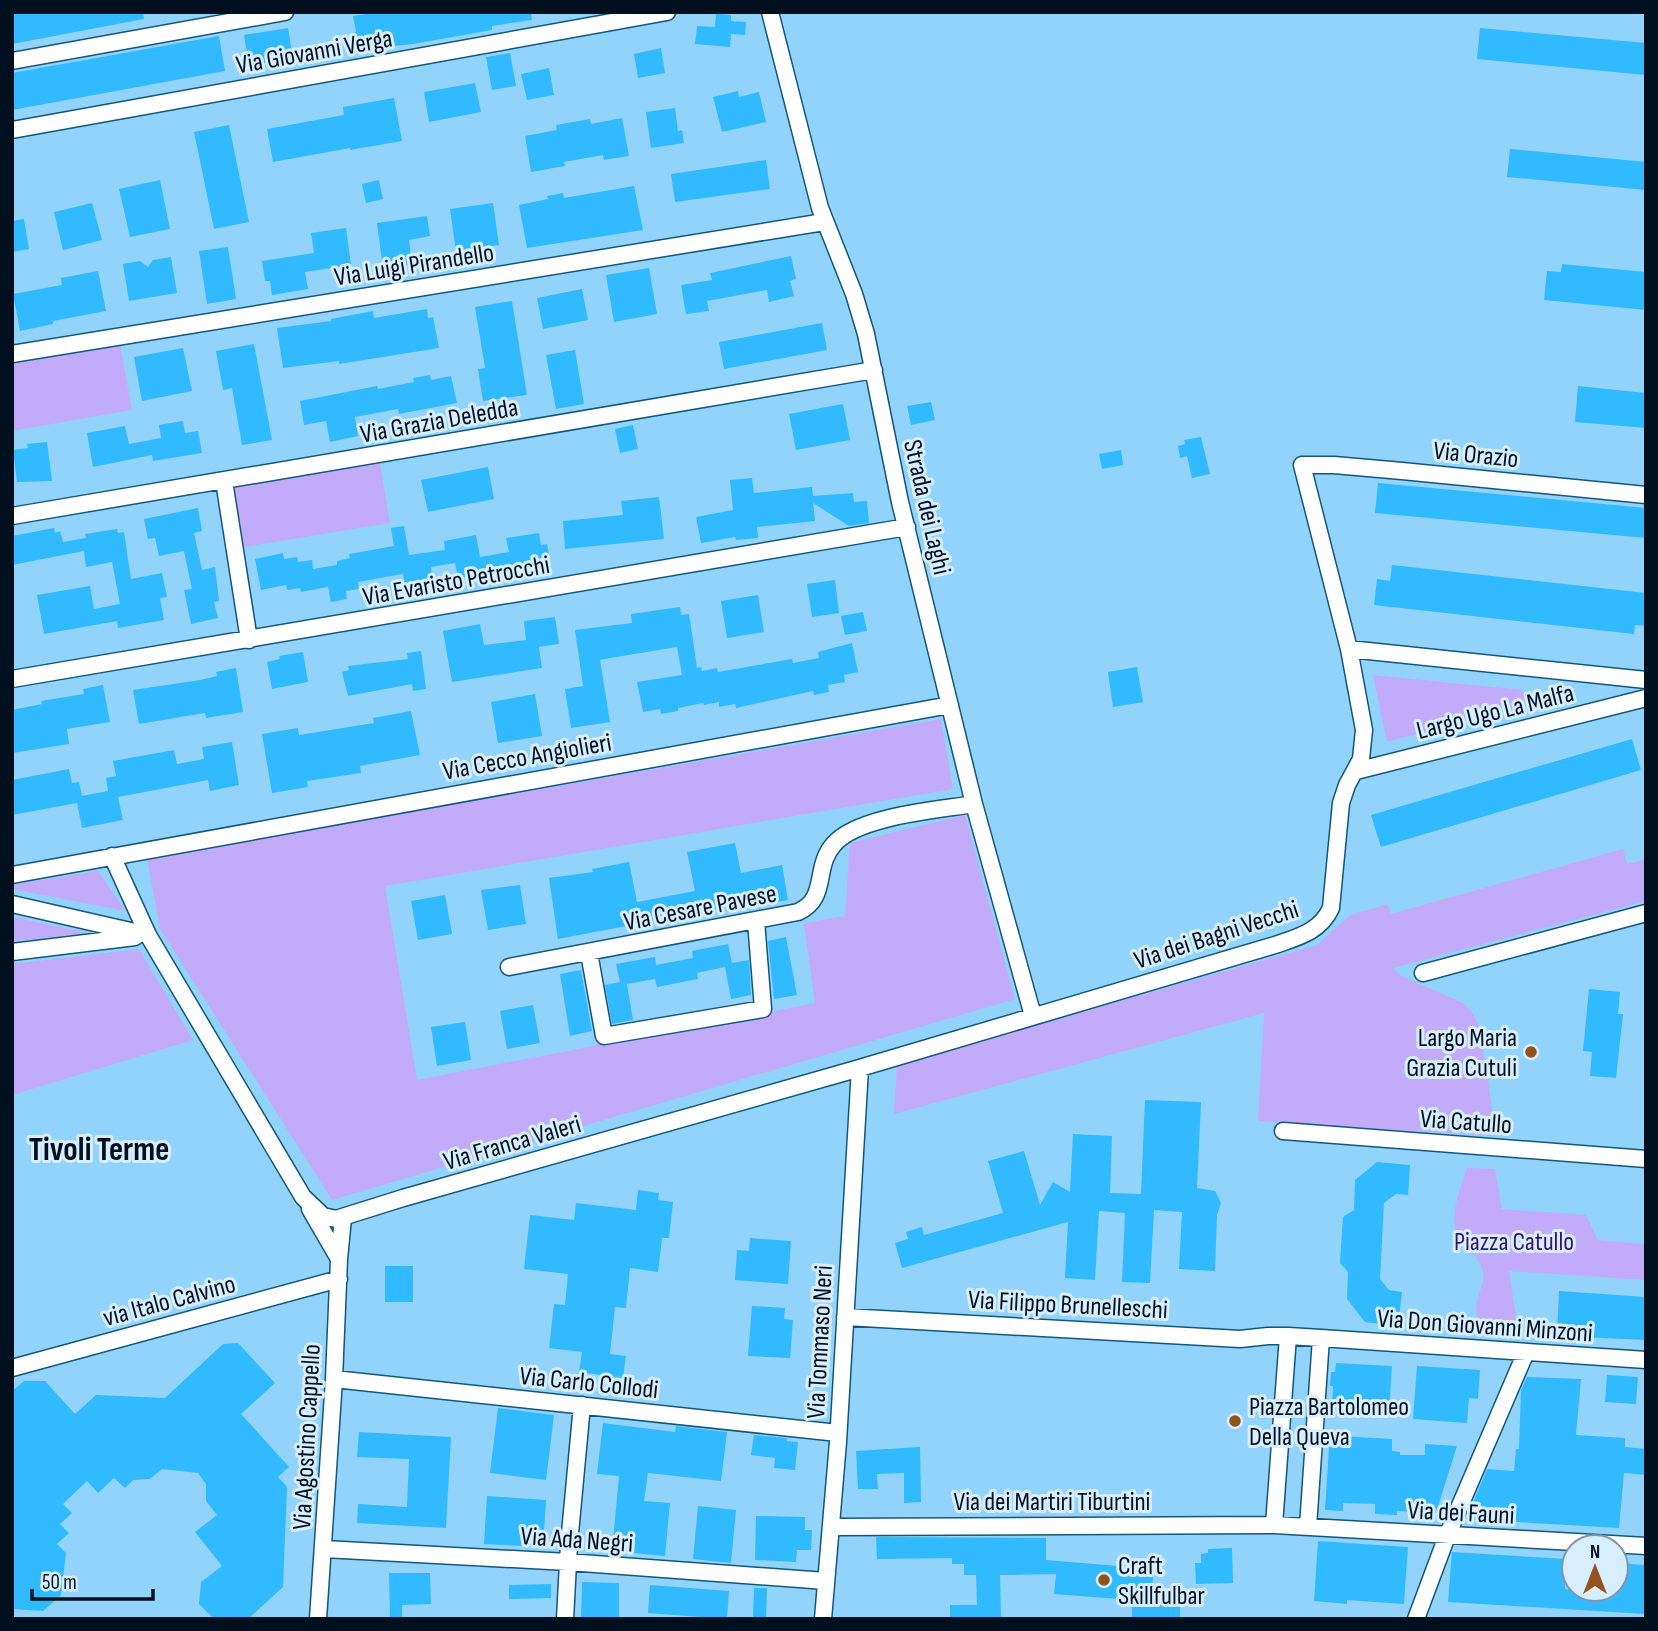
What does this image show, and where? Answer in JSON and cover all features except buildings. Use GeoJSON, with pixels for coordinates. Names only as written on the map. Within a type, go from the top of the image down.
{"type":"FeatureCollection","features":[{"type":"Feature","properties":{"kind":"street"},"geometry":{"type":"LineString","coordinates":[[12,61],[285,12]]}},
{"type":"Feature","properties":{"kind":"street","name":"Via Giovanni Verga"},"geometry":{"type":"LineString","coordinates":[[12,130],[667,12]]}},
{"type":"Feature","properties":{"kind":"street","name":"Strada dei Laghi"},"geometry":{"type":"LineString","coordinates":[[770,12],[824,222],[861,315],[889,456],[974,804],[1033,1016]]}},
{"type":"Feature","properties":{"kind":"street","name":"Via Luigi Pirandello"},"geometry":{"type":"LineString","coordinates":[[12,354],[824,222]]}},
{"type":"Feature","properties":{"kind":"street","name":"Via Grazia Deledda"},"geometry":{"type":"LineString","coordinates":[[12,516],[874,370]]}},
{"type":"Feature","properties":{"kind":"street","name":"Via Orazio"},"geometry":{"type":"LineString","coordinates":[[1302,465],[1388,470],[1646,495]]}},
{"type":"Feature","properties":{"kind":"street","name":"Via dei Bagni Vecchi"},"geometry":{"type":"LineString","coordinates":[[1033,1016],[1275,945],[1316,929],[1331,908],[1341,803],[1363,752],[1364,730],[1349,649],[1302,465]]}},
{"type":"Feature","properties":{"kind":"street"},"geometry":{"type":"LineString","coordinates":[[225,481],[249,640]]}},
{"type":"Feature","properties":{"kind":"street","name":"Via Evaristo Petrocchi"},"geometry":{"type":"LineString","coordinates":[[12,679],[907,527]]}},
{"type":"Feature","properties":{"kind":"street","name":"Largo Ugo La Malfa"},"geometry":{"type":"LineString","coordinates":[[1349,649],[1646,680]]}},
{"type":"Feature","properties":{"kind":"street","name":"Largo Ugo La Malfa"},"geometry":{"type":"LineString","coordinates":[[1356,771],[1646,698]]}},
{"type":"Feature","properties":{"kind":"street","name":"Via Cecco Angiolieri"},"geometry":{"type":"LineString","coordinates":[[12,875],[950,705]]}},
{"type":"Feature","properties":{"kind":"street","name":"Via Cesare Pavese"},"geometry":{"type":"LineString","coordinates":[[509,967],[792,914],[811,904],[818,893],[825,858],[833,844],[850,831],[882,820],[974,804]]}},
{"type":"Feature","properties":{"kind":"street"},"geometry":{"type":"LineString","coordinates":[[113,856],[148,935],[339,1259]]}},
{"type":"Feature","properties":{"kind":"street"},"geometry":{"type":"LineString","coordinates":[[12,904],[148,935]]}},
{"type":"Feature","properties":{"kind":"street"},"geometry":{"type":"LineString","coordinates":[[1423,973],[1646,913]]}},
{"type":"Feature","properties":{"kind":"street"},"geometry":{"type":"LineString","coordinates":[[589,953],[604,1036],[763,1009],[756,921]]}},
{"type":"Feature","properties":{"kind":"street"},"geometry":{"type":"LineString","coordinates":[[12,952],[148,935]]}},
{"type":"Feature","properties":{"kind":"street","name":"Via Franca Valeri"},"geometry":{"type":"LineString","coordinates":[[343,1218],[403,1198],[1033,1016]]}},
{"type":"Feature","properties":{"kind":"street","name":"Via Tommaso Neri"},"geometry":{"type":"LineString","coordinates":[[823,1619],[838,1433],[860,1068]]}},
{"type":"Feature","properties":{"kind":"street","name":"Via Catullo"},"geometry":{"type":"LineString","coordinates":[[1283,1131],[1646,1159]]}},
{"type":"Feature","properties":{"kind":"street"},"geometry":{"type":"LineString","coordinates":[[303,1197],[323,1216],[343,1218]]}},
{"type":"Feature","properties":{"kind":"street","name":"Via Agostino Cappello"},"geometry":{"type":"LineString","coordinates":[[318,1619],[343,1218]]}},
{"type":"Feature","properties":{"kind":"street","name":"via Italo Calvino"},"geometry":{"type":"LineString","coordinates":[[12,1368],[339,1279]]}},
{"type":"Feature","properties":{"kind":"street","name":"Via Filippo Brunelleschi"},"geometry":{"type":"LineString","coordinates":[[845,1317],[1240,1339],[1288,1336]]}},
{"type":"Feature","properties":{"kind":"street"},"geometry":{"type":"LineString","coordinates":[[1274,1525],[1288,1336],[1321,1338],[1308,1527]]}},
{"type":"Feature","properties":{"kind":"street","name":"Via Don Giovanni Minzoni"},"geometry":{"type":"LineString","coordinates":[[1321,1338],[1646,1360]]}},
{"type":"Feature","properties":{"kind":"street"},"geometry":{"type":"LineString","coordinates":[[1416,1619],[1447,1536],[1526,1352]]}},
{"type":"Feature","properties":{"kind":"street","name":"Via Carlo Collodi"},"geometry":{"type":"LineString","coordinates":[[334,1379],[838,1433]]}},
{"type":"Feature","properties":{"kind":"street"},"geometry":{"type":"LineString","coordinates":[[565,1619],[582,1405]]}},
{"type":"Feature","properties":{"kind":"street","name":"Via dei Martiri Tiburtini"},"geometry":{"type":"LineString","coordinates":[[831,1527],[1274,1525]]}},
{"type":"Feature","properties":{"kind":"street","name":"Via dei Fauni"},"geometry":{"type":"LineString","coordinates":[[1274,1525],[1646,1546]]}},
{"type":"Feature","properties":{"kind":"street","name":"Via Ada Negri"},"geometry":{"type":"LineString","coordinates":[[324,1549],[568,1562],[826,1581]]}},
{"type":"Feature","properties":{"kind":"green space"},"geometry":{"type":"Polygon","coordinates":[[[120,344],[132,410],[12,431],[12,362],[120,344]]]}},
{"type":"Feature","properties":{"kind":"green space"},"geometry":{"type":"Polygon","coordinates":[[[380,463],[390,523],[244,547],[234,487],[380,463]]]}},
{"type":"Feature","properties":{"kind":"green space"},"geometry":{"type":"Polygon","coordinates":[[[1373,675],[1523,690],[1527,700],[1526,704],[1387,742],[1373,675]]]}},
{"type":"Feature","properties":{"kind":"green space"},"geometry":{"type":"Polygon","coordinates":[[[941,719],[953,789],[385,886],[417,1080],[815,1003],[804,923],[845,916],[850,843],[965,815],[1015,999],[332,1200],[160,929],[147,858],[941,719]]]}},
{"type":"Feature","properties":{"kind":"green space"},"geometry":{"type":"Polygon","coordinates":[[[1623,849],[1627,864],[1646,859],[1646,901],[1393,968],[1400,975],[1465,1004],[1473,1014],[1480,1027],[1496,1136],[1258,1121],[1264,1013],[894,1114],[897,1065],[1317,945],[1350,915],[1388,904],[1391,914],[1623,849]]]}},
{"type":"Feature","properties":{"kind":"green space"},"geometry":{"type":"Polygon","coordinates":[[[98,871],[126,911],[12,889],[12,885],[98,871]]]}},
{"type":"Feature","properties":{"kind":"green space"},"geometry":{"type":"Polygon","coordinates":[[[12,917],[90,933],[12,941],[12,917]]]}},
{"type":"Feature","properties":{"kind":"green space"},"geometry":{"type":"Polygon","coordinates":[[[139,949],[193,1040],[12,1095],[12,964],[139,949]]]}},
{"type":"Feature","properties":{"kind":"green space","name":"Piazza Catullo"},"geometry":{"type":"Polygon","coordinates":[[[1467,1168],[1495,1169],[1502,1209],[1586,1215],[1598,1240],[1646,1244],[1646,1280],[1509,1271],[1519,1338],[1485,1331],[1477,1320],[1476,1310],[1483,1272],[1477,1258],[1461,1242],[1454,1215],[1467,1168]]]}},
{"type":"Feature","properties":{"kind":"place","name":"Largo Maria Grazia Cutuli"},"geometry":{"type":"Point","coordinates":[1531,1052]}},
{"type":"Feature","properties":{"kind":"place","name":"Piazza Bartolomeo Della Queva"},"geometry":{"type":"Point","coordinates":[1235,1421]}},
{"type":"Feature","properties":{"kind":"place","name":"Craft Skillfulbar"},"geometry":{"type":"Point","coordinates":[1104,1580]}},
{"type":"Feature","properties":{"kind":"district","name":"Tivoli Terme"},"geometry":{"type":"Point","coordinates":[99,1148]}}]}
